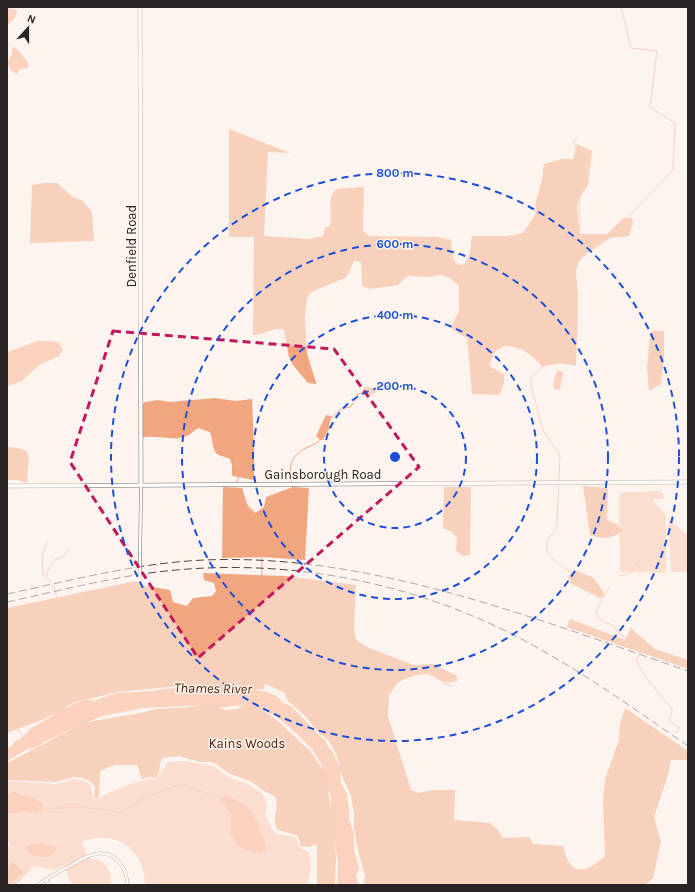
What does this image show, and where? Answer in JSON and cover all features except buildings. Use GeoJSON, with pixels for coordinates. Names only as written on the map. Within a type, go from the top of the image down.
{"type":"FeatureCollection","features":[{"type":"Feature","properties":{"kind":"main road","name":"Denfield Road"},"geometry":{"type":"LineString","coordinates":[[140,7],[142,485]]}},
{"type":"Feature","properties":{"kind":"main road","name":"Gainsborough Road"},"geometry":{"type":"LineString","coordinates":[[7,486],[688,482]]}},
{"type":"Feature","properties":{"kind":"street"},"geometry":{"type":"LineString","coordinates":[[141,582],[140,562],[142,485]]}},
{"type":"Feature","properties":{"kind":"street"},"geometry":{"type":"LineString","coordinates":[[38,885],[46,879],[92,855],[101,854],[110,855],[123,865],[128,878],[127,885]]}},
{"type":"Feature","properties":{"kind":"street"},"geometry":{"type":"LineString","coordinates":[[46,879],[49,885]]}},
{"type":"Feature","properties":{"kind":"highlighted area"},"geometry":{"type":"Polygon","coordinates":[[[113,331],[334,349],[419,467],[198,658],[70,462],[113,331]]]}},
{"type":"Feature","properties":{"kind":"shaded area"},"geometry":{"type":"Polygon","coordinates":[[[7,8],[16,10],[17,12],[14,19],[7,25],[7,8]]]}},
{"type":"Feature","properties":{"kind":"shaded area"},"geometry":{"type":"Polygon","coordinates":[[[12,47],[16,48],[28,62],[28,68],[20,69],[17,74],[11,70],[8,65],[12,54],[12,47]]]}},
{"type":"Feature","properties":{"kind":"shaded area"},"geometry":{"type":"Polygon","coordinates":[[[38,341],[59,343],[63,350],[59,356],[41,364],[22,381],[7,386],[7,352],[38,341]]]}},
{"type":"Feature","properties":{"kind":"shaded area"},"geometry":{"type":"Polygon","coordinates":[[[558,370],[563,372],[560,390],[554,389],[553,387],[554,379],[558,370]]]}},
{"type":"Feature","properties":{"kind":"shaded area"},"geometry":{"type":"Polygon","coordinates":[[[364,387],[381,388],[375,393],[364,395],[362,394],[364,387]]]}},
{"type":"Feature","properties":{"kind":"shaded area"},"geometry":{"type":"Polygon","coordinates":[[[326,415],[331,416],[329,429],[323,440],[320,440],[316,436],[326,415]]]}},
{"type":"Feature","properties":{"kind":"shaded area"},"geometry":{"type":"Polygon","coordinates":[[[233,452],[238,454],[239,460],[244,469],[239,471],[233,468],[235,456],[233,452]]]}},
{"type":"Feature","properties":{"kind":"shaded area"},"geometry":{"type":"Polygon","coordinates":[[[660,491],[663,493],[663,499],[654,499],[653,501],[666,515],[666,571],[665,573],[622,572],[620,569],[619,497],[621,493],[626,492],[660,491]]]}},
{"type":"Feature","properties":{"kind":"shaded area"},"geometry":{"type":"Polygon","coordinates":[[[668,517],[686,534],[688,533],[688,572],[671,572],[668,517]]]}},
{"type":"Feature","properties":{"kind":"shaded area"},"geometry":{"type":"Polygon","coordinates":[[[187,687],[196,690],[223,694],[228,692],[241,692],[250,689],[267,692],[278,697],[282,702],[291,706],[325,740],[333,752],[340,770],[341,783],[347,794],[349,819],[354,834],[354,850],[359,869],[356,876],[359,885],[337,885],[338,863],[331,819],[331,796],[327,787],[321,763],[312,749],[295,732],[277,717],[254,707],[242,705],[218,708],[185,706],[143,708],[102,716],[44,742],[39,746],[26,750],[7,761],[7,748],[22,738],[30,729],[52,716],[58,707],[67,708],[87,699],[93,701],[117,693],[187,687]]]}},
{"type":"Feature","properties":{"kind":"shaded area"},"geometry":{"type":"Polygon","coordinates":[[[184,761],[214,766],[225,775],[246,783],[262,793],[267,806],[265,816],[276,835],[292,836],[296,838],[300,848],[309,852],[310,869],[306,885],[145,885],[144,873],[134,852],[117,840],[94,838],[82,842],[87,857],[100,861],[106,865],[110,874],[111,885],[72,885],[64,866],[55,870],[34,866],[16,885],[7,885],[7,854],[10,843],[7,842],[7,781],[57,784],[74,779],[90,784],[95,800],[125,786],[150,779],[156,779],[168,762],[184,761]]]}},
{"type":"Feature","properties":{"kind":"shaded area"},"geometry":{"type":"Polygon","coordinates":[[[14,792],[39,801],[43,804],[42,810],[37,813],[25,811],[7,814],[7,794],[14,792]]]}},
{"type":"Feature","properties":{"kind":"shaded area"},"geometry":{"type":"Polygon","coordinates":[[[225,796],[243,804],[250,809],[265,843],[265,851],[261,853],[256,852],[237,845],[231,834],[231,814],[221,802],[221,799],[225,796]]]}},
{"type":"Feature","properties":{"kind":"shaded area"},"geometry":{"type":"Polygon","coordinates":[[[42,843],[55,846],[55,852],[52,855],[39,857],[31,854],[25,848],[31,844],[42,843]]]}},
{"type":"Feature","properties":{"kind":"green space"},"geometry":{"type":"Polygon","coordinates":[[[229,129],[290,153],[268,152],[264,236],[309,239],[323,236],[325,228],[330,225],[330,202],[336,189],[364,187],[363,231],[369,236],[437,237],[451,240],[453,257],[457,264],[460,265],[465,264],[470,252],[472,236],[508,236],[523,233],[535,215],[536,201],[542,180],[544,164],[562,159],[573,159],[577,144],[592,151],[588,185],[583,191],[577,206],[580,234],[607,234],[624,218],[632,218],[633,223],[629,236],[608,239],[587,254],[578,264],[576,271],[578,322],[576,366],[560,364],[543,367],[523,350],[505,346],[495,351],[490,364],[491,367],[504,374],[502,390],[499,395],[472,394],[467,338],[454,331],[451,327],[459,311],[459,286],[450,278],[440,275],[431,277],[408,276],[398,285],[370,289],[362,286],[361,262],[354,261],[347,277],[311,292],[307,298],[305,317],[307,354],[316,384],[308,383],[293,365],[289,357],[284,330],[276,329],[253,335],[254,237],[229,237],[229,129]]]}},
{"type":"Feature","properties":{"kind":"green space"},"geometry":{"type":"Polygon","coordinates":[[[57,183],[73,197],[83,201],[92,212],[94,241],[30,243],[32,185],[57,183]]]}},
{"type":"Feature","properties":{"kind":"green space"},"geometry":{"type":"Polygon","coordinates":[[[652,331],[664,331],[664,358],[661,384],[649,391],[647,367],[650,334],[652,331]]]}},
{"type":"Feature","properties":{"kind":"green space"},"geometry":{"type":"Polygon","coordinates":[[[215,398],[236,401],[252,399],[254,480],[232,475],[232,465],[230,459],[218,455],[215,452],[210,432],[198,428],[182,438],[141,438],[141,413],[145,402],[158,400],[170,402],[215,398]]]}},
{"type":"Feature","properties":{"kind":"green space"},"geometry":{"type":"Polygon","coordinates":[[[7,447],[27,451],[29,458],[27,483],[18,480],[7,480],[7,447]]]}},
{"type":"Feature","properties":{"kind":"green space"},"geometry":{"type":"Polygon","coordinates":[[[583,486],[608,488],[607,520],[617,524],[623,531],[615,536],[607,538],[590,535],[583,486]]]}},
{"type":"Feature","properties":{"kind":"green space"},"geometry":{"type":"Polygon","coordinates":[[[223,487],[242,488],[248,507],[255,513],[264,507],[266,497],[293,487],[309,488],[305,560],[262,557],[222,558],[223,487]]]}},
{"type":"Feature","properties":{"kind":"green space"},"geometry":{"type":"Polygon","coordinates":[[[444,487],[471,487],[470,555],[463,556],[456,551],[457,537],[452,532],[443,528],[444,487]]]}},
{"type":"Feature","properties":{"kind":"green space"},"geometry":{"type":"Polygon","coordinates":[[[577,571],[594,578],[605,595],[600,598],[572,584],[568,578],[572,572],[577,571]]]}},
{"type":"Feature","properties":{"kind":"green space"},"geometry":{"type":"Polygon","coordinates":[[[203,573],[284,576],[356,585],[354,628],[356,640],[369,648],[414,665],[433,664],[457,676],[457,681],[453,682],[439,680],[429,673],[408,677],[398,682],[389,696],[388,716],[411,790],[418,793],[434,790],[455,790],[454,820],[490,823],[498,830],[503,838],[529,837],[533,844],[563,846],[570,863],[579,869],[591,867],[605,856],[603,800],[605,779],[619,740],[620,724],[625,708],[688,751],[688,760],[671,760],[668,775],[654,817],[661,842],[653,878],[645,885],[364,885],[365,875],[358,851],[351,796],[339,769],[338,758],[327,739],[320,734],[303,714],[287,700],[285,693],[265,684],[264,689],[217,693],[179,686],[118,692],[75,702],[44,719],[7,733],[7,608],[136,581],[141,585],[170,590],[173,602],[187,606],[193,598],[212,596],[216,591],[214,583],[204,580],[203,573]]]}},
{"type":"Feature","properties":{"kind":"green space"},"geometry":{"type":"Polygon","coordinates":[[[570,619],[625,640],[631,628],[655,649],[688,660],[688,669],[567,627],[570,619]]]}},
{"type":"Feature","properties":{"kind":"green space","name":"Kains Woods"},"geometry":{"type":"Polygon","coordinates":[[[244,705],[258,707],[278,721],[311,752],[325,773],[331,809],[336,856],[335,885],[317,885],[317,846],[314,844],[310,847],[300,846],[300,841],[297,835],[277,830],[275,825],[277,805],[275,796],[264,791],[250,781],[228,773],[213,762],[200,762],[179,756],[163,758],[156,778],[150,777],[142,779],[137,765],[114,765],[100,771],[99,796],[96,799],[94,796],[95,787],[90,781],[82,778],[74,777],[55,782],[7,780],[7,763],[84,723],[156,709],[209,706],[226,710],[237,709],[244,705]]]}},
{"type":"Feature","properties":{"kind":"green space"},"geometry":{"type":"Polygon","coordinates":[[[11,861],[24,872],[9,885],[7,885],[7,872],[11,861]]]}},
{"type":"Feature","properties":{"kind":"waterway"},"geometry":{"type":"LineString","coordinates":[[601,599],[592,589],[574,574],[556,562],[548,553],[547,543],[557,524],[560,455],[543,430],[530,382],[532,377],[541,368],[546,354],[549,336],[548,324],[555,306],[553,299],[555,291],[567,272],[573,256],[592,250],[611,237],[673,170],[675,123],[650,107],[657,51],[631,48],[621,7]]}},
{"type":"Feature","properties":{"kind":"waterway"},"geometry":{"type":"LineString","coordinates":[[576,254],[575,244],[581,224],[579,197],[583,193],[587,184],[584,180],[590,153],[589,151],[575,147],[573,141],[577,137]]}},
{"type":"Feature","properties":{"kind":"waterway"},"geometry":{"type":"LineString","coordinates":[[331,418],[342,408],[350,407],[358,394],[362,393]]}},
{"type":"Feature","properties":{"kind":"waterway"},"geometry":{"type":"LineString","coordinates":[[292,483],[290,471],[294,457],[302,450],[319,441]]}},
{"type":"Feature","properties":{"kind":"waterway"},"geometry":{"type":"LineString","coordinates":[[236,484],[239,471]]}},
{"type":"Feature","properties":{"kind":"waterway","name":"Thames River"},"geometry":{"type":"LineString","coordinates":[[227,693],[231,690],[231,669],[245,637],[243,631],[249,621],[253,598],[258,594],[261,586],[261,539],[266,524],[273,519],[279,506],[293,503],[298,494],[292,486]]}},
{"type":"Feature","properties":{"kind":"waterway"},"geometry":{"type":"LineString","coordinates":[[235,487],[245,503],[266,523]]}},
{"type":"Feature","properties":{"kind":"waterway"},"geometry":{"type":"LineString","coordinates":[[47,542],[42,557],[43,574],[54,587],[60,602],[62,618],[73,635],[75,643],[74,658],[86,668],[88,675],[100,684],[109,697]]}},
{"type":"Feature","properties":{"kind":"waterway"},"geometry":{"type":"LineString","coordinates":[[46,576],[49,568],[56,559],[64,556],[69,549]]}},
{"type":"Feature","properties":{"kind":"waterway"},"geometry":{"type":"LineString","coordinates":[[620,576],[630,573],[640,560]]}},
{"type":"Feature","properties":{"kind":"waterway"},"geometry":{"type":"LineString","coordinates":[[609,588],[596,612],[601,620],[614,626],[618,633],[629,639],[640,648],[637,661],[652,685]]}},
{"type":"Feature","properties":{"kind":"waterway","name":"Thames River"},"geometry":{"type":"LineString","coordinates":[[186,625],[173,640],[167,653],[171,661],[185,677],[188,689]]}},
{"type":"Feature","properties":{"kind":"waterway"},"geometry":{"type":"LineString","coordinates":[[335,761],[351,749],[366,731],[384,716],[387,696],[393,686],[401,680],[420,673],[425,673],[439,678],[445,684],[451,686]]}},
{"type":"Feature","properties":{"kind":"waterway"},"geometry":{"type":"LineString","coordinates":[[654,687],[672,709],[669,721],[680,728],[676,733]]}},
{"type":"Feature","properties":{"kind":"waterway"},"geometry":{"type":"LineString","coordinates":[[7,704],[9,712],[22,735],[22,739]]}},
{"type":"Feature","properties":{"kind":"waterway"},"geometry":{"type":"LineString","coordinates":[[664,749],[672,738]]}},
{"type":"Feature","properties":{"kind":"waterway"},"geometry":{"type":"LineString","coordinates":[[612,885],[619,880],[631,876],[636,858],[631,837],[628,813],[630,806],[639,803],[652,770],[651,762],[653,754],[662,752]]}},
{"type":"Feature","properties":{"kind":"waterway"},"geometry":{"type":"LineString","coordinates":[[43,809],[82,807],[108,810],[117,813],[124,812],[144,797],[179,785],[214,796]]}},
{"type":"Feature","properties":{"kind":"railway"},"geometry":{"type":"LineString","coordinates":[[7,594],[130,568],[179,562],[204,560],[267,561],[329,567],[390,578],[450,593],[570,630],[688,671]]}},
{"type":"Feature","properties":{"kind":"railway"},"geometry":{"type":"LineString","coordinates":[[7,602],[133,575],[176,570],[267,568],[357,580],[402,591],[445,605],[488,622],[529,643],[590,679],[688,746]]}}]}
